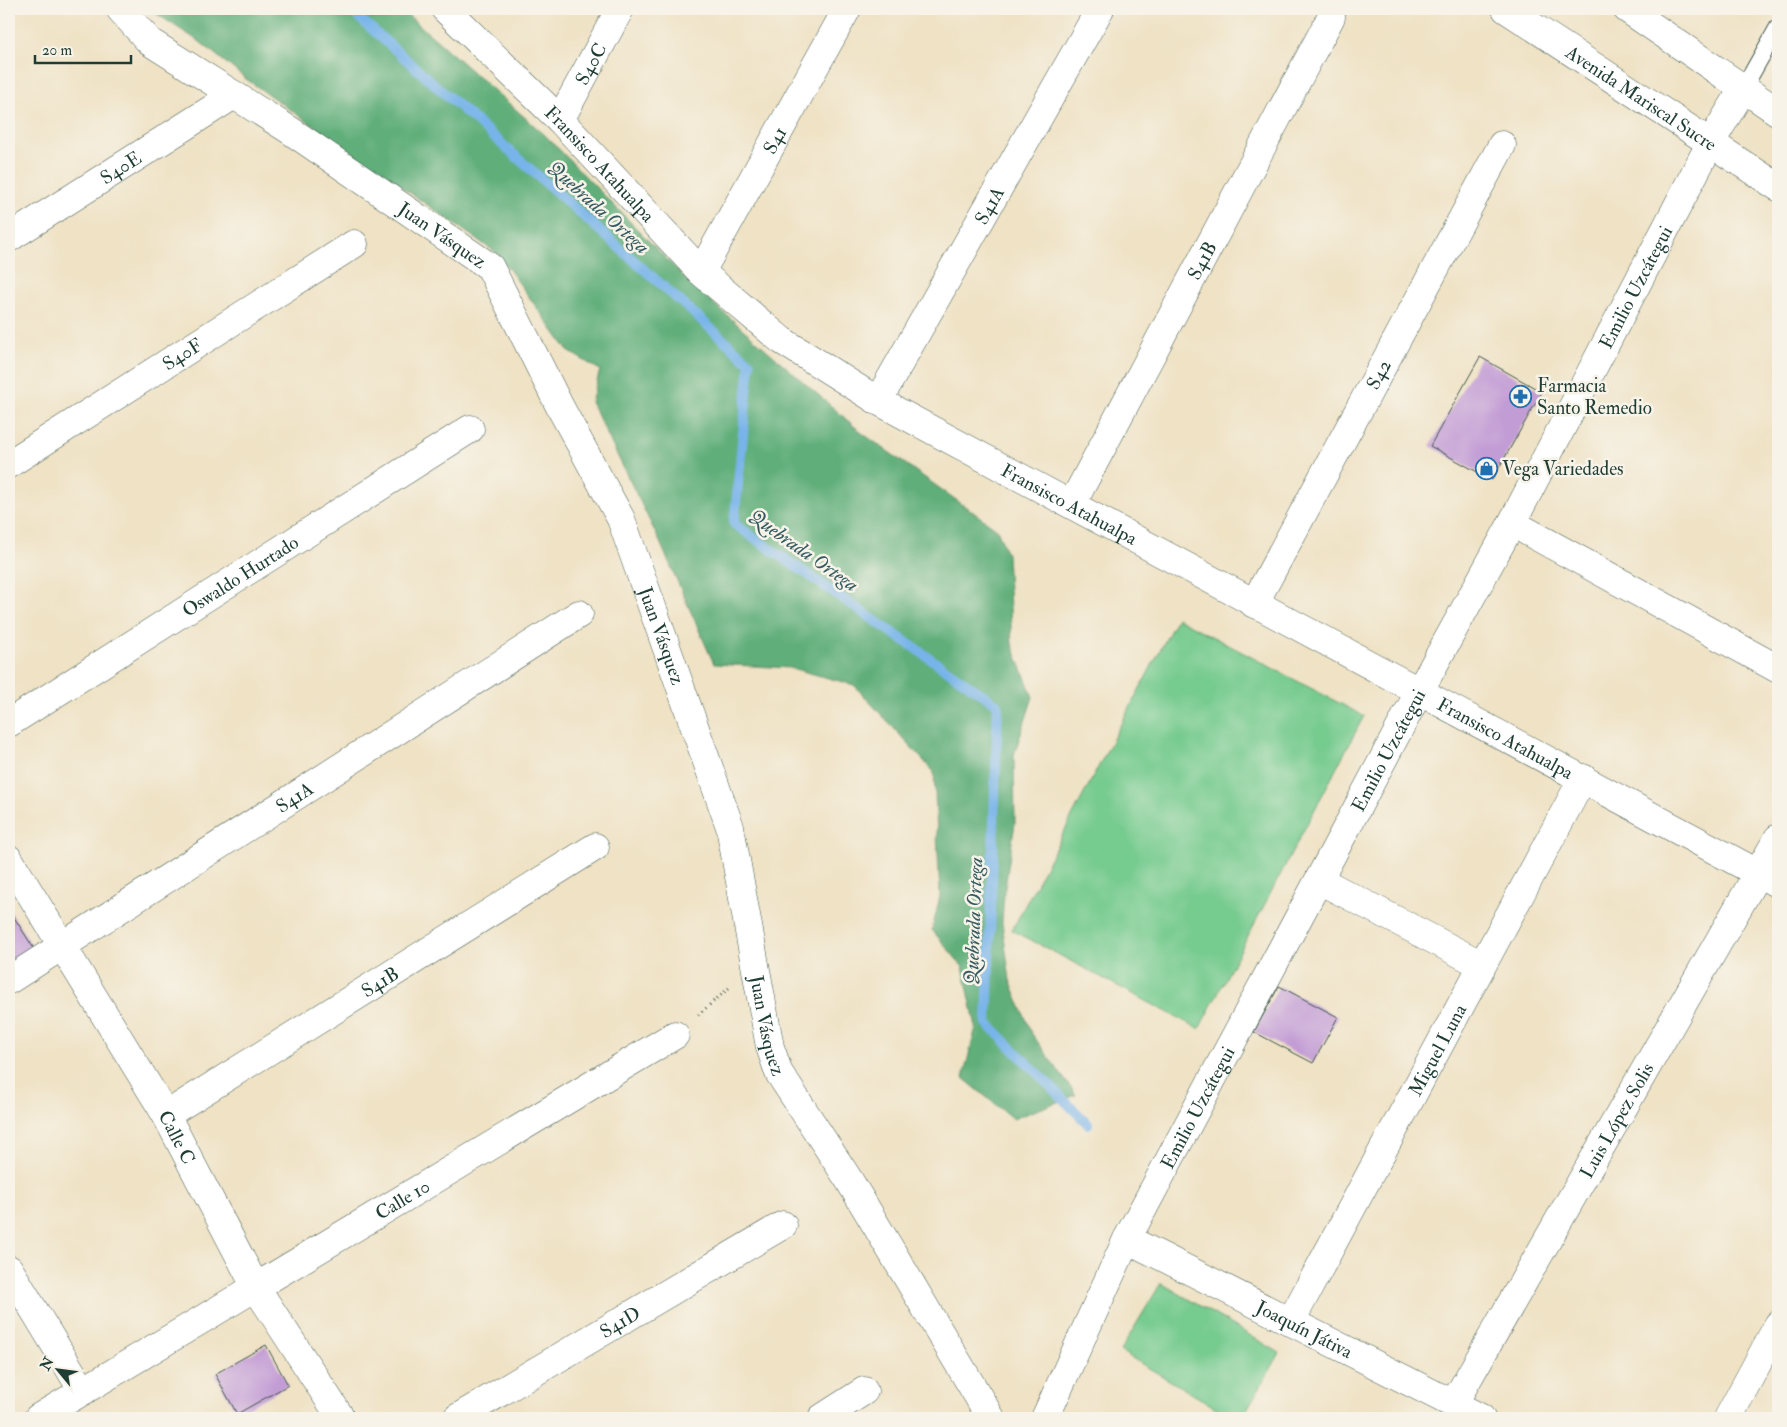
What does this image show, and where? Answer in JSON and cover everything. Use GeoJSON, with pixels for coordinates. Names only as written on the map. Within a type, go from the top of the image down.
{"type":"FeatureCollection","features":[{"type":"Feature","properties":{"kind":"street","name":"Juan Vásquez"},"geometry":{"type":"LineString","coordinates":[[120,9],[150,42],[288,129],[490,267],[560,407],[621,519],[730,827],[770,1047],[778,1073],[849,1180],[991,1418]]}},
{"type":"Feature","properties":{"kind":"street","name":"Fransisco Atahualpa"},"geometry":{"type":"LineString","coordinates":[[445,9],[560,120],[701,272],[781,340],[878,401],[1768,879]]}},
{"type":"Feature","properties":{"kind":"street","name":"S40C"},"geometry":{"type":"LineString","coordinates":[[560,120],[620,9]]}},
{"type":"Feature","properties":{"kind":"street","name":"S41"},"geometry":{"type":"LineString","coordinates":[[701,272],[847,9]]}},
{"type":"Feature","properties":{"kind":"street","name":"S41A"},"geometry":{"type":"LineString","coordinates":[[878,401],[1100,9]]}},
{"type":"Feature","properties":{"kind":"street","name":"Avenida Mariscal Sucre"},"geometry":{"type":"LineString","coordinates":[[1506,9],[1778,187]]}},
{"type":"Feature","properties":{"kind":"street"},"geometry":{"type":"LineString","coordinates":[[1626,9],[1778,112]]}},
{"type":"Feature","properties":{"kind":"street","name":"S41B"},"geometry":{"type":"LineString","coordinates":[[1072,504],[1332,17]]}},
{"type":"Feature","properties":{"kind":"street","name":"Emilio Uzcátegui"},"geometry":{"type":"LineString","coordinates":[[1045,1418],[1127,1239],[1419,692],[1512,524],[1711,142],[1743,89]]}},
{"type":"Feature","properties":{"kind":"street","name":"S40E"},"geometry":{"type":"LineString","coordinates":[[9,238],[234,95]]}},
{"type":"Feature","properties":{"kind":"street","name":"S42"},"geometry":{"type":"LineString","coordinates":[[1254,604],[1502,145]]}},
{"type":"Feature","properties":{"kind":"street","name":"S40F"},"geometry":{"type":"LineString","coordinates":[[9,464],[354,244]]}},
{"type":"Feature","properties":{"kind":"street","name":"Oswaldo Hurtado"},"geometry":{"type":"LineString","coordinates":[[9,723],[470,429]]}},
{"type":"Feature","properties":{"kind":"street"},"geometry":{"type":"LineString","coordinates":[[1512,524],[1778,669]]}},
{"type":"Feature","properties":{"kind":"street","name":"S41A"},"geometry":{"type":"LineString","coordinates":[[9,980],[579,614]]}},
{"type":"Feature","properties":{"kind":"street","name":"Miguel Luna"},"geometry":{"type":"LineString","coordinates":[[1291,1321],[1583,778]]}},
{"type":"Feature","properties":{"kind":"street","name":"Luis López Solis"},"geometry":{"type":"LineString","coordinates":[[1454,1403],[1768,879],[1778,838]]}},
{"type":"Feature","properties":{"kind":"street","name":"S41B"},"geometry":{"type":"LineString","coordinates":[[166,1115],[595,847]]}},
{"type":"Feature","properties":{"kind":"street","name":"Calle C"},"geometry":{"type":"LineString","coordinates":[[9,859],[166,1115],[256,1286],[341,1418]]}},
{"type":"Feature","properties":{"kind":"street"},"geometry":{"type":"LineString","coordinates":[[1319,880],[1482,965]]}},
{"type":"Feature","properties":{"kind":"street","name":"Calle 10"},"geometry":{"type":"LineString","coordinates":[[38,1418],[676,1034]]}},
{"type":"Feature","properties":{"kind":"street","name":"S41D"},"geometry":{"type":"LineString","coordinates":[[457,1418],[783,1225]]}},
{"type":"Feature","properties":{"kind":"street","name":"Joaquín Játiva"},"geometry":{"type":"LineString","coordinates":[[1127,1239],[1481,1418]]}},
{"type":"Feature","properties":{"kind":"street"},"geometry":{"type":"LineString","coordinates":[[9,1269],[83,1391]]}},
{"type":"Feature","properties":{"kind":"street"},"geometry":{"type":"LineString","coordinates":[[1728,1418],[1778,1326]]}},
{"type":"Feature","properties":{"kind":"street"},"geometry":{"type":"LineString","coordinates":[[822,1418],[864,1392]]}},
{"type":"Feature","properties":{"kind":"lane"},"geometry":{"type":"LineString","coordinates":[[1743,89],[1778,27]]}},
{"type":"Feature","properties":{"kind":"path"},"geometry":{"type":"LineString","coordinates":[[676,1034],[756,964]]}},
{"type":"Feature","properties":{"kind":"green space"},"geometry":{"type":"Polygon","coordinates":[[[149,9],[401,9],[545,135],[689,282],[862,433],[997,529],[1007,554],[1012,644],[1033,697],[1014,755],[1015,823],[1004,894],[1002,922],[1010,980],[1032,1034],[1076,1095],[1013,1119],[963,1078],[976,1027],[963,967],[932,930],[940,896],[934,772],[854,685],[791,668],[714,664],[659,540],[591,402],[600,370],[568,351],[498,254],[246,79],[200,42],[149,9]]]}},
{"type":"Feature","properties":{"kind":"green space"},"geometry":{"type":"Polygon","coordinates":[[[1177,618],[1364,716],[1199,1029],[1012,930],[1177,618]]]}},
{"type":"Feature","properties":{"kind":"green space"},"geometry":{"type":"Polygon","coordinates":[[[1161,1283],[1280,1353],[1242,1418],[1233,1418],[1120,1351],[1161,1283]]]}},
{"type":"Feature","properties":{"kind":"building"},"geometry":{"type":"Polygon","coordinates":[[[1480,357],[1542,392],[1492,480],[1430,446],[1480,357]]]}},
{"type":"Feature","properties":{"kind":"building"},"geometry":{"type":"Polygon","coordinates":[[[12,914],[36,952],[9,969],[9,916],[12,914]]]}},
{"type":"Feature","properties":{"kind":"building"},"geometry":{"type":"Polygon","coordinates":[[[1279,986],[1338,1017],[1313,1063],[1254,1032],[1279,986]]]}},
{"type":"Feature","properties":{"kind":"building"},"geometry":{"type":"Polygon","coordinates":[[[266,1345],[288,1385],[237,1414],[215,1374],[266,1345]]]}},
{"type":"Feature","properties":{"kind":"waterway","name":"Quebrada Ortega"},"geometry":{"type":"LineString","coordinates":[[349,9],[750,363],[734,524],[998,705],[987,1023],[1088,1124]]}},
{"type":"Feature","properties":{"kind":"place","name":"Farmacia Santo Remedio"},"geometry":{"type":"Point","coordinates":[1521,396]}},
{"type":"Feature","properties":{"kind":"place","name":"Vega Variedades"},"geometry":{"type":"Point","coordinates":[1486,468]}}]}
